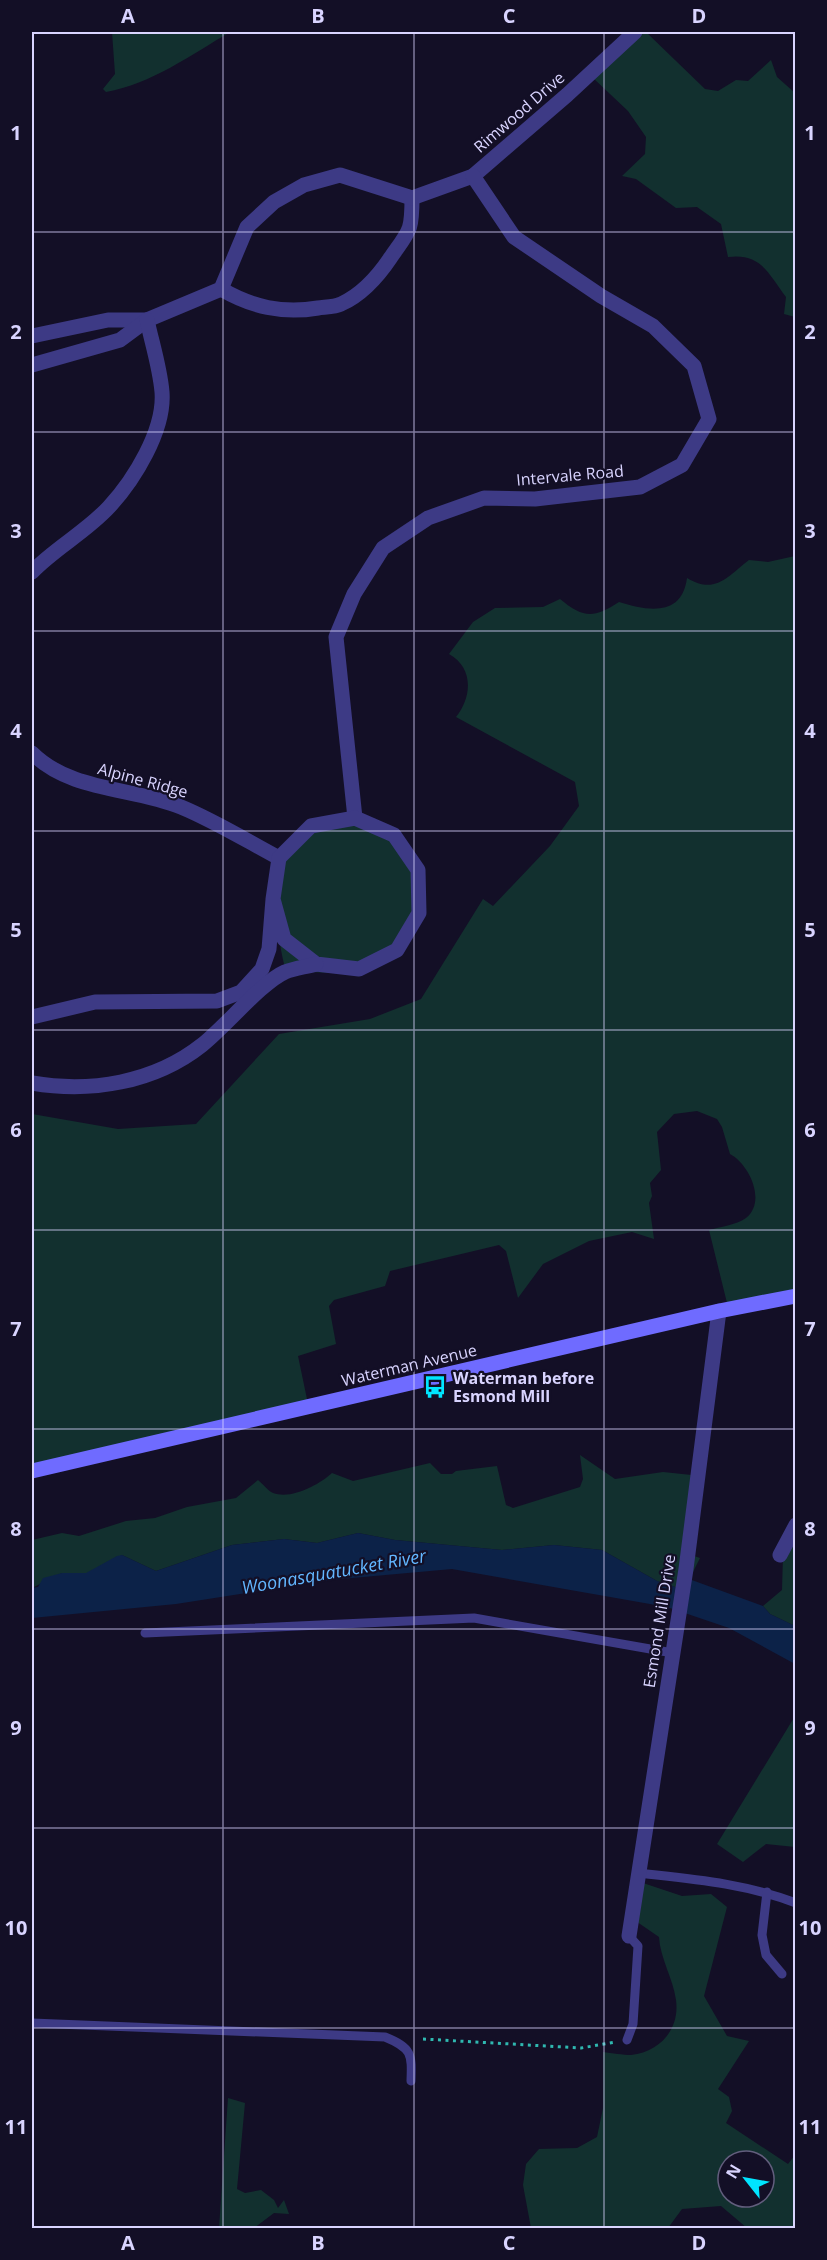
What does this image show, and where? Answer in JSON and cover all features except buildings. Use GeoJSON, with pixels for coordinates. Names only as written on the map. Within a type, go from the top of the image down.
{"type":"FeatureCollection","features":[{"type":"Feature","properties":{"kind":"main road","name":"Waterman Avenue"},"geometry":{"type":"LineString","coordinates":[[32,1471],[719,1311],[795,1296]]}},
{"type":"Feature","properties":{"kind":"street","name":"Rimwood Drive"},"geometry":{"type":"LineString","coordinates":[[412,198],[473,176],[567,95],[635,32]]}},
{"type":"Feature","properties":{"kind":"street"},"geometry":{"type":"LineString","coordinates":[[32,365],[120,340],[147,320],[221,290],[247,227],[274,202],[304,185],[340,175],[412,198],[412,227],[368,285],[341,304],[277,310],[245,302],[221,290]]}},
{"type":"Feature","properties":{"kind":"street","name":"Intervale Road"},"geometry":{"type":"LineString","coordinates":[[355,818],[336,637],[354,594],[383,548],[428,518],[484,498],[535,499],[640,487],[682,465],[708,418],[694,366],[653,326],[601,296],[514,237],[473,176]]}},
{"type":"Feature","properties":{"kind":"street"},"geometry":{"type":"LineString","coordinates":[[32,336],[108,320],[147,320]]}},
{"type":"Feature","properties":{"kind":"street"},"geometry":{"type":"LineString","coordinates":[[32,572],[48,556],[109,507],[138,468],[155,434],[162,394],[147,320]]}},
{"type":"Feature","properties":{"kind":"street","name":"Alpine Ridge"},"geometry":{"type":"LineString","coordinates":[[32,753],[43,764],[88,784],[130,792],[180,806],[279,858]]}},
{"type":"Feature","properties":{"kind":"street"},"geometry":{"type":"LineString","coordinates":[[32,1017],[95,1002],[217,1001],[241,992],[262,969],[269,949],[279,858],[311,826],[355,818],[394,835],[418,870],[419,913],[397,950],[359,969],[316,964],[284,973],[267,984],[201,1047],[160,1070],[122,1083],[86,1088],[32,1083]]}},
{"type":"Feature","properties":{"kind":"street"},"geometry":{"type":"LineString","coordinates":[[273,899],[284,939],[316,964]]}},
{"type":"Feature","properties":{"kind":"street","name":"Esmond Mill Drive"},"geometry":{"type":"LineString","coordinates":[[629,1936],[673,1653],[719,1311]]}},
{"type":"Feature","properties":{"kind":"street"},"geometry":{"type":"LineString","coordinates":[[780,1555],[795,1525]]}},
{"type":"Feature","properties":{"kind":"lane"},"geometry":{"type":"LineString","coordinates":[[145,1633],[474,1618],[673,1653]]}},
{"type":"Feature","properties":{"kind":"lane"},"geometry":{"type":"LineString","coordinates":[[638,1873],[733,1884],[767,1892],[795,1903]]}},
{"type":"Feature","properties":{"kind":"lane"},"geometry":{"type":"LineString","coordinates":[[767,1892],[762,1935],[766,1955],[782,1974]]}},
{"type":"Feature","properties":{"kind":"lane"},"geometry":{"type":"LineString","coordinates":[[627,2040],[633,2024],[638,1946],[629,1936]]}},
{"type":"Feature","properties":{"kind":"lane"},"geometry":{"type":"LineString","coordinates":[[32,2023],[385,2037],[403,2044],[412,2056],[411,2081]]}},
{"type":"Feature","properties":{"kind":"path"},"geometry":{"type":"LineString","coordinates":[[423,2039],[581,2048],[627,2040]]}},
{"type":"Feature","properties":{"kind":"green space"},"geometry":{"type":"Polygon","coordinates":[[[112,32],[230,32],[155,76],[106,92],[103,89],[115,74],[112,32]]]}},
{"type":"Feature","properties":{"kind":"green space"},"geometry":{"type":"Polygon","coordinates":[[[636,32],[646,32],[705,89],[718,91],[736,80],[748,81],[771,60],[777,77],[795,93],[795,317],[784,314],[786,297],[763,266],[748,258],[728,257],[721,224],[697,207],[676,208],[636,179],[622,176],[645,154],[646,137],[628,111],[592,77],[636,32]]]}},
{"type":"Feature","properties":{"kind":"green space"},"geometry":{"type":"Polygon","coordinates":[[[795,556],[795,1295],[728,1307],[709,1230],[746,1218],[755,1202],[753,1183],[743,1166],[730,1154],[722,1127],[717,1119],[697,1111],[674,1114],[657,1132],[661,1170],[650,1183],[652,1196],[649,1203],[654,1239],[632,1232],[589,1241],[543,1264],[518,1298],[506,1251],[499,1245],[390,1271],[385,1286],[334,1300],[329,1306],[336,1344],[298,1356],[308,1404],[32,1469],[32,1114],[118,1129],[196,1124],[279,1034],[370,1019],[421,999],[483,899],[493,906],[550,846],[579,806],[575,782],[456,717],[465,701],[468,683],[463,667],[449,654],[473,622],[495,608],[543,607],[560,599],[568,606],[589,614],[603,611],[619,602],[641,608],[662,608],[678,599],[684,591],[687,578],[705,585],[713,584],[727,578],[749,560],[768,562],[795,556]]]}},
{"type":"Feature","properties":{"kind":"green space"},"geometry":{"type":"Polygon","coordinates":[[[337,814],[360,819],[413,856],[412,934],[356,974],[286,971],[278,925],[282,847],[337,814]]]}},
{"type":"Feature","properties":{"kind":"green space"},"geometry":{"type":"Polygon","coordinates":[[[580,1455],[615,1479],[663,1472],[701,1476],[694,1556],[700,1558],[684,1590],[657,1581],[602,1550],[554,1545],[502,1550],[395,1540],[358,1533],[317,1543],[284,1539],[232,1545],[156,1571],[122,1555],[86,1574],[62,1573],[32,1588],[32,1540],[62,1533],[79,1536],[126,1521],[155,1518],[187,1507],[236,1498],[258,1480],[267,1489],[280,1495],[305,1490],[332,1473],[353,1481],[430,1463],[441,1474],[497,1466],[506,1505],[513,1508],[580,1487],[583,1479],[580,1455]]]}},
{"type":"Feature","properties":{"kind":"green space"},"geometry":{"type":"Polygon","coordinates":[[[795,1533],[795,1626],[770,1614],[763,1606],[782,1590],[783,1555],[795,1533]]]}},
{"type":"Feature","properties":{"kind":"green space"},"geometry":{"type":"Polygon","coordinates":[[[795,1716],[795,1847],[766,1844],[743,1862],[717,1844],[795,1716]]]}},
{"type":"Feature","properties":{"kind":"green space"},"geometry":{"type":"Polygon","coordinates":[[[643,1883],[682,1896],[711,1894],[727,1907],[704,1996],[727,2036],[749,2041],[718,2089],[729,2097],[732,2111],[726,2123],[765,2149],[716,2149],[716,2206],[682,2209],[668,2228],[531,2228],[523,2185],[526,2164],[539,2149],[577,2148],[597,2137],[603,2108],[603,2052],[631,2055],[651,2049],[666,2037],[675,2020],[676,2000],[659,1937],[627,1915],[643,1883]]]}},
{"type":"Feature","properties":{"kind":"green space"},"geometry":{"type":"Polygon","coordinates":[[[228,2098],[245,2103],[237,2189],[245,2193],[261,2190],[274,2200],[278,2208],[284,2200],[289,2214],[274,2213],[254,2228],[219,2228],[228,2098]]]}},
{"type":"Feature","properties":{"kind":"green space"},"geometry":{"type":"Polygon","coordinates":[[[795,2155],[795,2228],[747,2228],[725,2209],[776,2209],[776,2156],[788,2164],[795,2155]]]}},
{"type":"Feature","properties":{"kind":"water","name":"Woonasquatucket River"},"geometry":{"type":"Polygon","coordinates":[[[358,1533],[395,1540],[502,1550],[554,1545],[602,1550],[657,1581],[684,1590],[689,1579],[763,1606],[770,1614],[795,1626],[795,1664],[729,1628],[667,1607],[452,1569],[330,1580],[176,1604],[32,1618],[32,1588],[38,1587],[43,1578],[62,1573],[86,1573],[117,1556],[122,1555],[156,1571],[232,1545],[284,1539],[317,1543],[358,1533]]]}},
{"type":"Feature","properties":{"kind":"place","name":"Waterman before Esmond Mill"},"geometry":{"type":"Point","coordinates":[435,1387]}}]}
